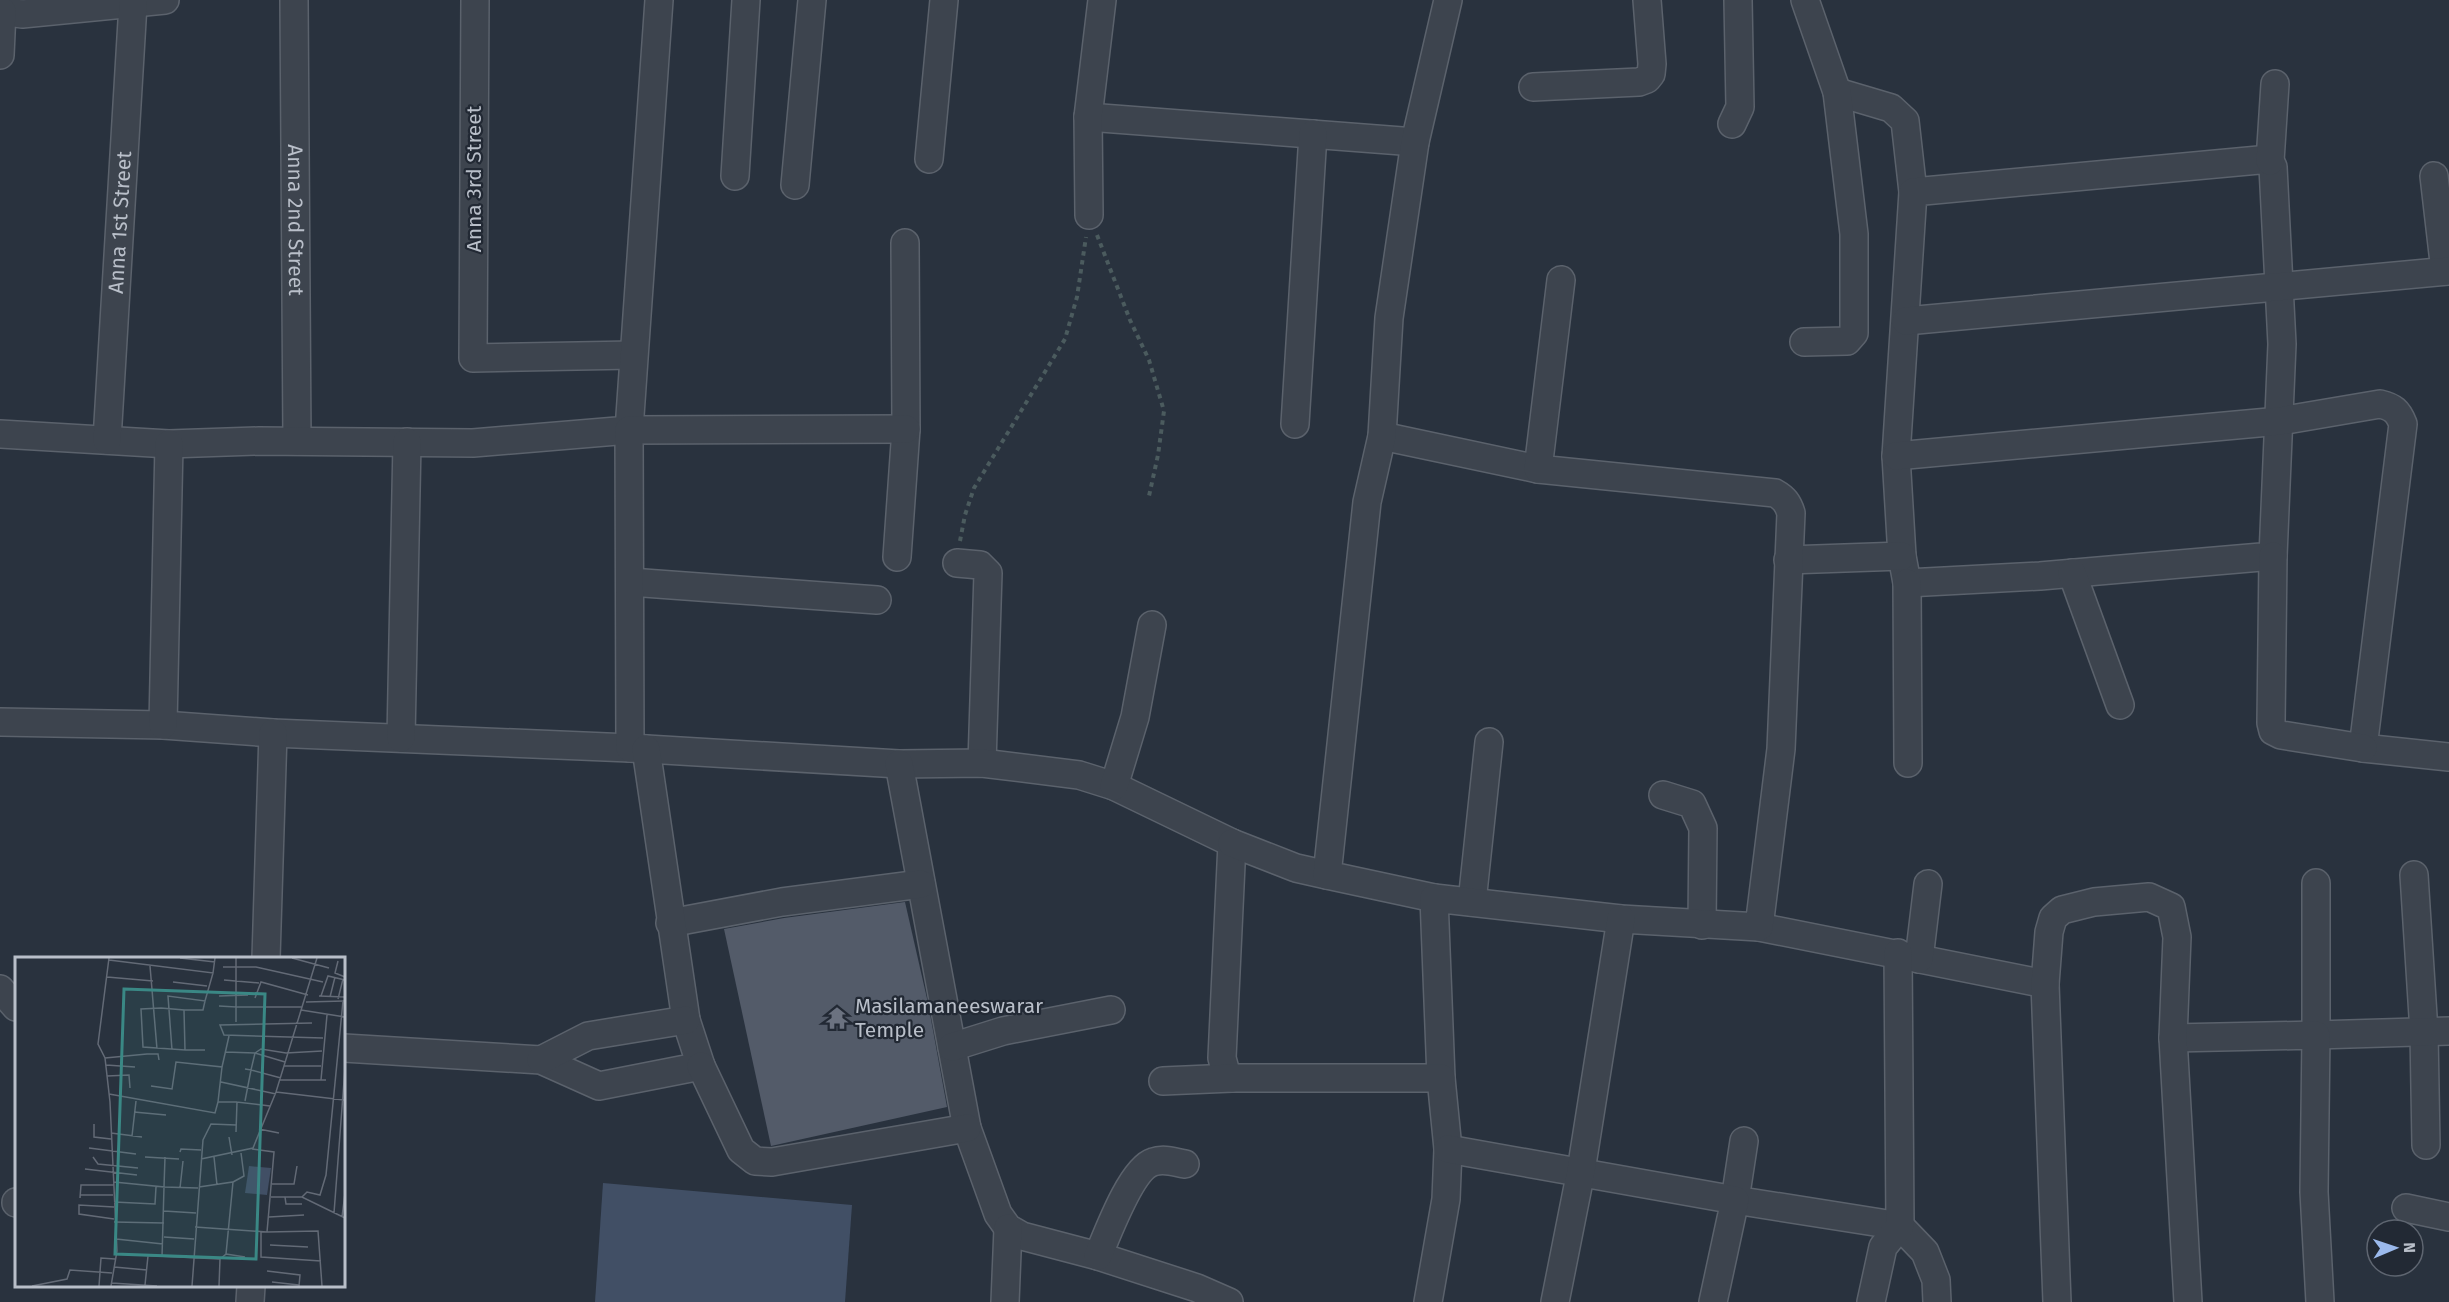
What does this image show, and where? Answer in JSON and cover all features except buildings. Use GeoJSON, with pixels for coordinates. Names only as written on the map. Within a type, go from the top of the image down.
{"type":"FeatureCollection","features":[{"type":"Feature","properties":{"kind":"street"},"geometry":{"type":"LineString","coordinates":[[0,55],[1,11],[22,14],[165,0]]}},
{"type":"Feature","properties":{"kind":"street","name":"Anna 2nd Street"},"geometry":{"type":"LineString","coordinates":[[294,0],[297,441]]}},
{"type":"Feature","properties":{"kind":"street","name":"Anna 3rd Street"},"geometry":{"type":"LineString","coordinates":[[475,0],[473,358],[633,355]]}},
{"type":"Feature","properties":{"kind":"street"},"geometry":{"type":"LineString","coordinates":[[659,0],[629,430],[630,582],[638,748],[686,1020],[701,1066],[741,1150],[755,1161],[772,1162],[967,1128]]}},
{"type":"Feature","properties":{"kind":"street"},"geometry":{"type":"LineString","coordinates":[[735,176],[746,0]]}},
{"type":"Feature","properties":{"kind":"street"},"geometry":{"type":"LineString","coordinates":[[795,185],[812,0]]}},
{"type":"Feature","properties":{"kind":"street"},"geometry":{"type":"LineString","coordinates":[[930,159],[945,0]]}},
{"type":"Feature","properties":{"kind":"street"},"geometry":{"type":"LineString","coordinates":[[1089,215],[1088,117],[1102,0]]}},
{"type":"Feature","properties":{"kind":"street"},"geometry":{"type":"LineString","coordinates":[[1327,875],[1367,502],[1382,436],[1389,318],[1415,142],[1448,0]]}},
{"type":"Feature","properties":{"kind":"street"},"geometry":{"type":"LineString","coordinates":[[1533,87],[1639,82],[1647,79],[1651,74],[1652,64],[1647,0]]}},
{"type":"Feature","properties":{"kind":"street"},"geometry":{"type":"LineString","coordinates":[[1732,124],[1740,107],[1738,0]]}},
{"type":"Feature","properties":{"kind":"street"},"geometry":{"type":"LineString","coordinates":[[1804,342],[1847,341],[1854,333],[1854,234],[1837,93],[1805,0]]}},
{"type":"Feature","properties":{"kind":"street","name":"Anna 1st Street"},"geometry":{"type":"LineString","coordinates":[[107,440],[133,4]]}},
{"type":"Feature","properties":{"kind":"street"},"geometry":{"type":"LineString","coordinates":[[2275,84],[2270,161],[2273,167],[2282,344],[2273,556],[2271,723],[2273,731],[2281,735],[2363,748],[2449,757]]}},
{"type":"Feature","properties":{"kind":"street"},"geometry":{"type":"LineString","coordinates":[[1837,93],[1891,108],[1905,121],[1913,192],[1896,456],[1902,556],[1907,583],[1908,763]]}},
{"type":"Feature","properties":{"kind":"street"},"geometry":{"type":"LineString","coordinates":[[1088,117],[1415,142]]}},
{"type":"Feature","properties":{"kind":"street"},"geometry":{"type":"LineString","coordinates":[[1294,424],[1313,134]]}},
{"type":"Feature","properties":{"kind":"street"},"geometry":{"type":"LineString","coordinates":[[1913,192],[2259,160],[2270,161]]}},
{"type":"Feature","properties":{"kind":"street"},"geometry":{"type":"LineString","coordinates":[[1906,321],[2447,271],[2434,176]]}},
{"type":"Feature","properties":{"kind":"street"},"geometry":{"type":"LineString","coordinates":[[897,557],[906,429],[905,243]]}},
{"type":"Feature","properties":{"kind":"street"},"geometry":{"type":"LineString","coordinates":[[1538,469],[1561,280]]}},
{"type":"Feature","properties":{"kind":"street"},"geometry":{"type":"LineString","coordinates":[[1896,456],[2280,421],[2380,404],[2394,408],[2403,424],[2363,748]]}},
{"type":"Feature","properties":{"kind":"street"},"geometry":{"type":"LineString","coordinates":[[0,434],[169,444],[297,441],[473,442],[629,430],[906,429]]}},
{"type":"Feature","properties":{"kind":"street"},"geometry":{"type":"LineString","coordinates":[[1382,436],[1538,469],[1775,493],[1783,498],[1791,513],[1781,749],[1759,927]]}},
{"type":"Feature","properties":{"kind":"street"},"geometry":{"type":"LineString","coordinates":[[401,738],[407,441]]}},
{"type":"Feature","properties":{"kind":"street"},"geometry":{"type":"LineString","coordinates":[[163,725],[169,444]]}},
{"type":"Feature","properties":{"kind":"street"},"geometry":{"type":"LineString","coordinates":[[1788,560],[1902,556]]}},
{"type":"Feature","properties":{"kind":"street"},"geometry":{"type":"LineString","coordinates":[[1907,583],[2072,573],[2273,556]]}},
{"type":"Feature","properties":{"kind":"street"},"geometry":{"type":"LineString","coordinates":[[957,563],[980,565],[988,573],[982,764]]}},
{"type":"Feature","properties":{"kind":"street"},"geometry":{"type":"LineString","coordinates":[[2072,573],[2120,705]]}},
{"type":"Feature","properties":{"kind":"street"},"geometry":{"type":"LineString","coordinates":[[630,582],[877,600]]}},
{"type":"Feature","properties":{"kind":"street"},"geometry":{"type":"LineString","coordinates":[[1114,786],[1135,717],[1152,625]]}},
{"type":"Feature","properties":{"kind":"street"},"geometry":{"type":"LineString","coordinates":[[0,722],[163,725],[273,733],[638,748],[899,764],[982,764],[1079,775],[1114,786],[1232,843],[1296,868],[1327,875],[1434,898],[1621,919],[1759,927],[2045,984]]}},
{"type":"Feature","properties":{"kind":"street"},"geometry":{"type":"LineString","coordinates":[[266,957],[273,733]]}},
{"type":"Feature","properties":{"kind":"street"},"geometry":{"type":"LineString","coordinates":[[1472,902],[1489,742]]}},
{"type":"Feature","properties":{"kind":"street"},"geometry":{"type":"LineString","coordinates":[[899,764],[967,1128],[998,1214],[1008,1228],[1022,1236],[1098,1256],[1195,1295],[1229,1302]]}},
{"type":"Feature","properties":{"kind":"street"},"geometry":{"type":"LineString","coordinates":[[1663,795],[1692,804],[1703,828],[1702,925]]}},
{"type":"Feature","properties":{"kind":"street"},"geometry":{"type":"LineString","coordinates":[[1232,843],[1222,1058],[1226,1073],[1232,1078]]}},
{"type":"Feature","properties":{"kind":"street"},"geometry":{"type":"LineString","coordinates":[[2414,875],[2436,1031],[2426,1145]]}},
{"type":"Feature","properties":{"kind":"street"},"geometry":{"type":"LineString","coordinates":[[2316,883],[2314,1192],[2320,1302]]}},
{"type":"Feature","properties":{"kind":"street"},"geometry":{"type":"LineString","coordinates":[[670,923],[782,902],[921,884]]}},
{"type":"Feature","properties":{"kind":"street"},"geometry":{"type":"LineString","coordinates":[[1871,1302],[1883,1247],[1900,1226],[1909,956],[1928,884]]}},
{"type":"Feature","properties":{"kind":"street"},"geometry":{"type":"LineString","coordinates":[[2057,1302],[2045,984],[2049,932],[2053,918],[2062,910],[2094,902],[2149,897],[2170,907],[2177,937],[2173,1038],[2188,1302]]}},
{"type":"Feature","properties":{"kind":"street"},"geometry":{"type":"LineString","coordinates":[[1428,1302],[1446,1199],[1448,1149],[1442,1078],[1434,898]]}},
{"type":"Feature","properties":{"kind":"street"},"geometry":{"type":"LineString","coordinates":[[1555,1302],[1581,1171],[1621,919]]}},
{"type":"Feature","properties":{"kind":"street"},"geometry":{"type":"LineString","coordinates":[[0,989],[15,1006]]}},
{"type":"Feature","properties":{"kind":"street"},"geometry":{"type":"LineString","coordinates":[[952,1047],[1004,1031],[1111,1010]]}},
{"type":"Feature","properties":{"kind":"street"},"geometry":{"type":"LineString","coordinates":[[541,1060],[588,1036],[686,1020]]}},
{"type":"Feature","properties":{"kind":"street"},"geometry":{"type":"LineString","coordinates":[[2173,1038],[2436,1031]]}},
{"type":"Feature","properties":{"kind":"street"},"geometry":{"type":"LineString","coordinates":[[345,1048],[541,1060],[599,1086],[701,1066]]}},
{"type":"Feature","properties":{"kind":"street"},"geometry":{"type":"LineString","coordinates":[[1163,1081],[1232,1078],[1442,1078]]}},
{"type":"Feature","properties":{"kind":"street"},"geometry":{"type":"LineString","coordinates":[[1713,1302],[1735,1200],[1744,1141]]}},
{"type":"Feature","properties":{"kind":"street"},"geometry":{"type":"LineString","coordinates":[[1448,1149],[1735,1200],[1900,1226],[1925,1252],[1936,1280],[1937,1302]]}},
{"type":"Feature","properties":{"kind":"street"},"geometry":{"type":"LineString","coordinates":[[1098,1256],[1121,1203],[1135,1178],[1151,1162],[1166,1160],[1185,1164]]}},
{"type":"Feature","properties":{"kind":"street"},"geometry":{"type":"LineString","coordinates":[[2406,1208],[2449,1217]]}},
{"type":"Feature","properties":{"kind":"street"},"geometry":{"type":"LineString","coordinates":[[1005,1302],[1008,1228]]}},
{"type":"Feature","properties":{"kind":"street"},"geometry":{"type":"LineString","coordinates":[[250,1302],[251,1287]]}},
{"type":"Feature","properties":{"kind":"path"},"geometry":{"type":"LineString","coordinates":[[1089,215],[1130,320],[1149,360],[1164,411],[1149,496]]}},
{"type":"Feature","properties":{"kind":"path"},"geometry":{"type":"LineString","coordinates":[[957,563],[964,515],[974,488],[1065,339],[1077,297],[1089,215]]}},
{"type":"Feature","properties":{"kind":"water"},"geometry":{"type":"Polygon","coordinates":[[[603,1183],[852,1205],[845,1302],[595,1302],[603,1183]]]}},
{"type":"Feature","properties":{"kind":"place","name":"Masilamaneeswarar Temple"},"geometry":{"type":"Point","coordinates":[837,1018]}}]}
